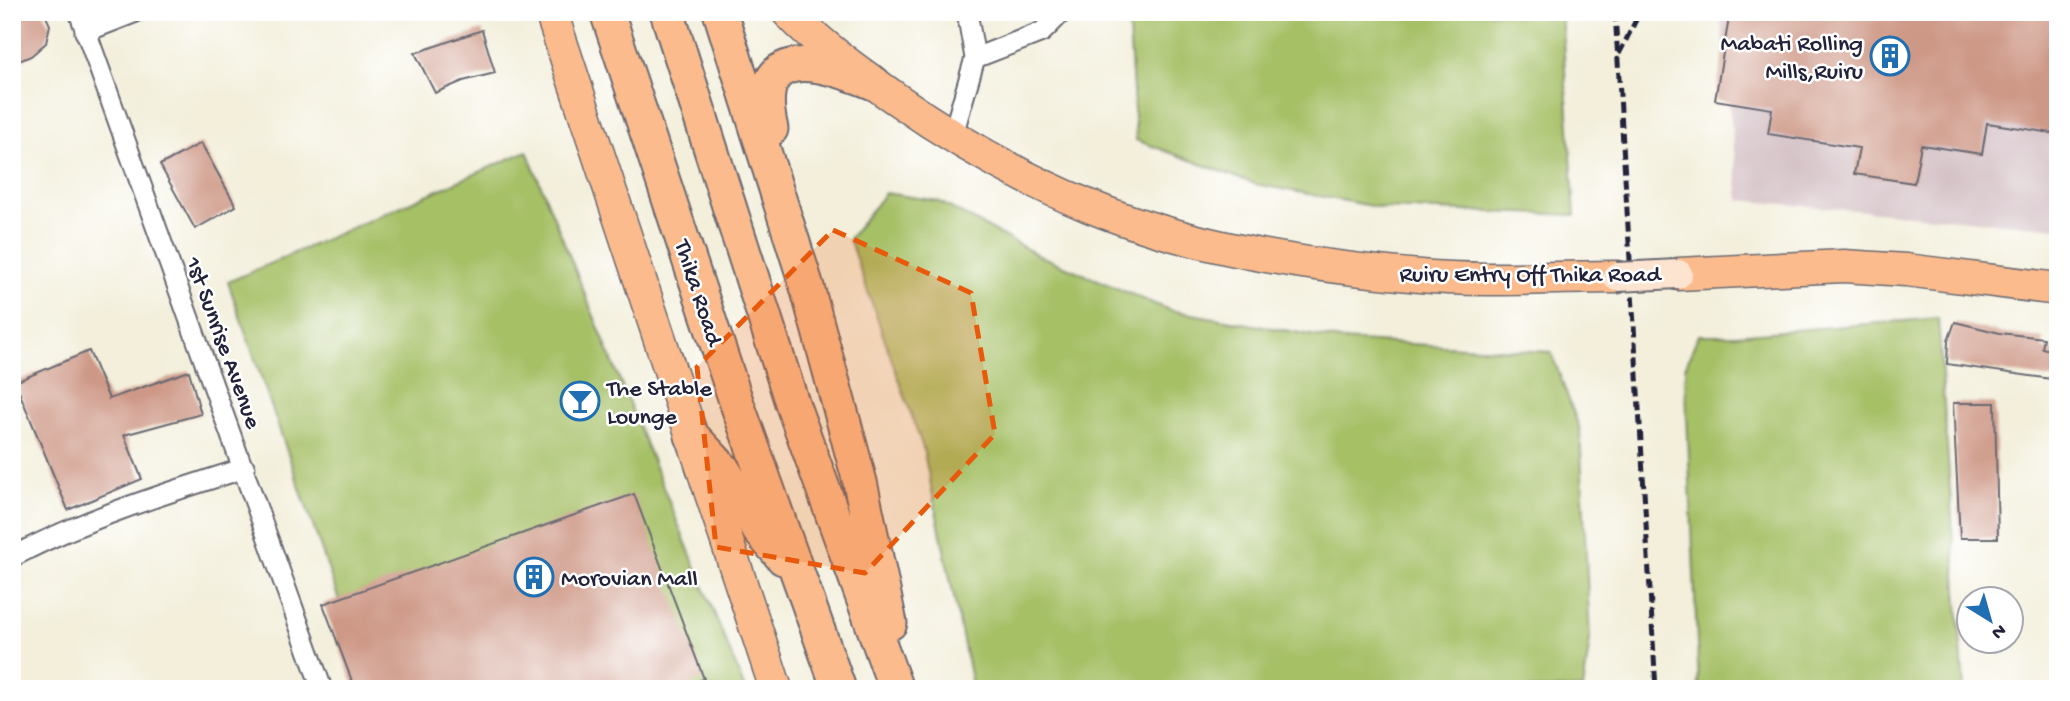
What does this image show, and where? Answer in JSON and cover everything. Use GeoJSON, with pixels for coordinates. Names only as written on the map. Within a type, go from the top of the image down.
{"type":"FeatureCollection","features":[{"type":"Feature","properties":{"kind":"highway","name":"Thika Road"},"geometry":{"type":"LineString","coordinates":[[607,12],[736,401],[839,689]]}},
{"type":"Feature","properties":{"kind":"highway"},"geometry":{"type":"LineString","coordinates":[[667,12],[792,403],[896,689]]}},
{"type":"Feature","properties":{"kind":"highway"},"geometry":{"type":"LineString","coordinates":[[720,12],[807,287]]}},
{"type":"Feature","properties":{"kind":"highway"},"geometry":{"type":"LineString","coordinates":[[874,83],[829,65],[795,65],[774,75],[767,87],[765,103],[807,287],[860,482],[904,689]]}},
{"type":"Feature","properties":{"kind":"highway"},"geometry":{"type":"LineString","coordinates":[[692,436],[723,469],[759,530],[798,576]]}},
{"type":"Feature","properties":{"kind":"main road"},"geometry":{"type":"LineString","coordinates":[[551,12],[776,689]]}},
{"type":"Feature","properties":{"kind":"main road","name":"Ruiru Entry Off Thika Road"},"geometry":{"type":"LineString","coordinates":[[788,12],[810,34],[952,138],[1090,206],[1214,245],[1264,255],[1422,276],[1617,277],[1844,266],[1906,270],[2058,289]]}},
{"type":"Feature","properties":{"kind":"street","name":"1st Sunrise Avenue"},"geometry":{"type":"LineString","coordinates":[[79,12],[245,468],[322,689]]}},
{"type":"Feature","properties":{"kind":"street"},"geometry":{"type":"LineString","coordinates":[[85,32],[136,12]]}},
{"type":"Feature","properties":{"kind":"street"},"geometry":{"type":"LineString","coordinates":[[952,138],[975,58],[973,34],[967,12]]}},
{"type":"Feature","properties":{"kind":"street"},"geometry":{"type":"LineString","coordinates":[[975,58],[1042,32],[1062,12]]}},
{"type":"Feature","properties":{"kind":"street"},"geometry":{"type":"LineString","coordinates":[[12,556],[55,534],[148,499],[245,468]]}},
{"type":"Feature","properties":{"kind":"highlighted area"},"geometry":{"type":"Polygon","coordinates":[[[833,230],[971,293],[995,434],[865,573],[716,547],[697,367],[833,230]]]}},
{"type":"Feature","properties":{"kind":"shaded area","name":"Mabati Rolling Mills,Ruiru"},"geometry":{"type":"Polygon","coordinates":[[[1720,12],[2058,12],[2058,228],[1739,200],[1720,12]]]}},
{"type":"Feature","properties":{"kind":"green space"},"geometry":{"type":"Polygon","coordinates":[[[1128,12],[1561,12],[1575,215],[1382,208],[1255,184],[1136,140],[1128,12]]]}},
{"type":"Feature","properties":{"kind":"green space"},"geometry":{"type":"Polygon","coordinates":[[[527,151],[745,689],[370,689],[228,282],[527,151]]]}},
{"type":"Feature","properties":{"kind":"green space"},"geometry":{"type":"Polygon","coordinates":[[[885,193],[938,201],[1038,255],[1169,310],[1340,340],[1551,352],[1580,430],[1590,640],[1583,689],[973,689],[923,448],[849,239],[885,193]]]}},
{"type":"Feature","properties":{"kind":"green space"},"geometry":{"type":"Polygon","coordinates":[[[1938,318],[1957,586],[1954,586],[1954,656],[1962,656],[1964,689],[1699,689],[1685,368],[1698,335],[1735,335],[1938,318]]]}},
{"type":"Feature","properties":{"kind":"building"},"geometry":{"type":"Polygon","coordinates":[[[12,12],[44,12],[50,25],[46,43],[31,56],[12,64],[12,12]]]}},
{"type":"Feature","properties":{"kind":"building","name":"Mabati Rolling Mills,Ruiru"},"geometry":{"type":"Polygon","coordinates":[[[1730,12],[2058,12],[2058,134],[1987,123],[1982,154],[1921,145],[1914,183],[1854,174],[1859,148],[1768,134],[1772,109],[1715,100],[1730,12]]]}},
{"type":"Feature","properties":{"kind":"building"},"geometry":{"type":"Polygon","coordinates":[[[482,30],[495,73],[463,81],[435,93],[415,53],[482,30]]]}},
{"type":"Feature","properties":{"kind":"building"},"geometry":{"type":"Polygon","coordinates":[[[201,143],[236,206],[195,229],[160,165],[201,143]]]}},
{"type":"Feature","properties":{"kind":"building"},"geometry":{"type":"Polygon","coordinates":[[[1955,322],[2000,333],[2044,338],[2042,348],[2058,352],[2058,380],[1947,364],[1948,341],[1955,322]]]}},
{"type":"Feature","properties":{"kind":"building"},"geometry":{"type":"Polygon","coordinates":[[[89,351],[109,399],[189,371],[201,414],[124,435],[142,479],[68,510],[15,382],[89,351]]]}},
{"type":"Feature","properties":{"kind":"building"},"geometry":{"type":"Polygon","coordinates":[[[1953,403],[1995,403],[1998,538],[1960,538],[1953,403]]]}},
{"type":"Feature","properties":{"kind":"building","name":"Morovian Mall"},"geometry":{"type":"Polygon","coordinates":[[[634,494],[704,679],[677,689],[355,689],[323,604],[634,494]]]}},
{"type":"Feature","properties":{"kind":"railway"},"geometry":{"type":"LineString","coordinates":[[1615,12],[1656,689]]}},
{"type":"Feature","properties":{"kind":"railway"},"geometry":{"type":"LineString","coordinates":[[1619,54],[1640,12]]}},
{"type":"Feature","properties":{"kind":"place","name":"Mabati Rolling Mills,Ruiru"},"geometry":{"type":"Point","coordinates":[1890,56]}},
{"type":"Feature","properties":{"kind":"place","name":"The Stable Lounge"},"geometry":{"type":"Point","coordinates":[580,401]}},
{"type":"Feature","properties":{"kind":"place","name":"Morovian Mall"},"geometry":{"type":"Point","coordinates":[534,577]}}]}
